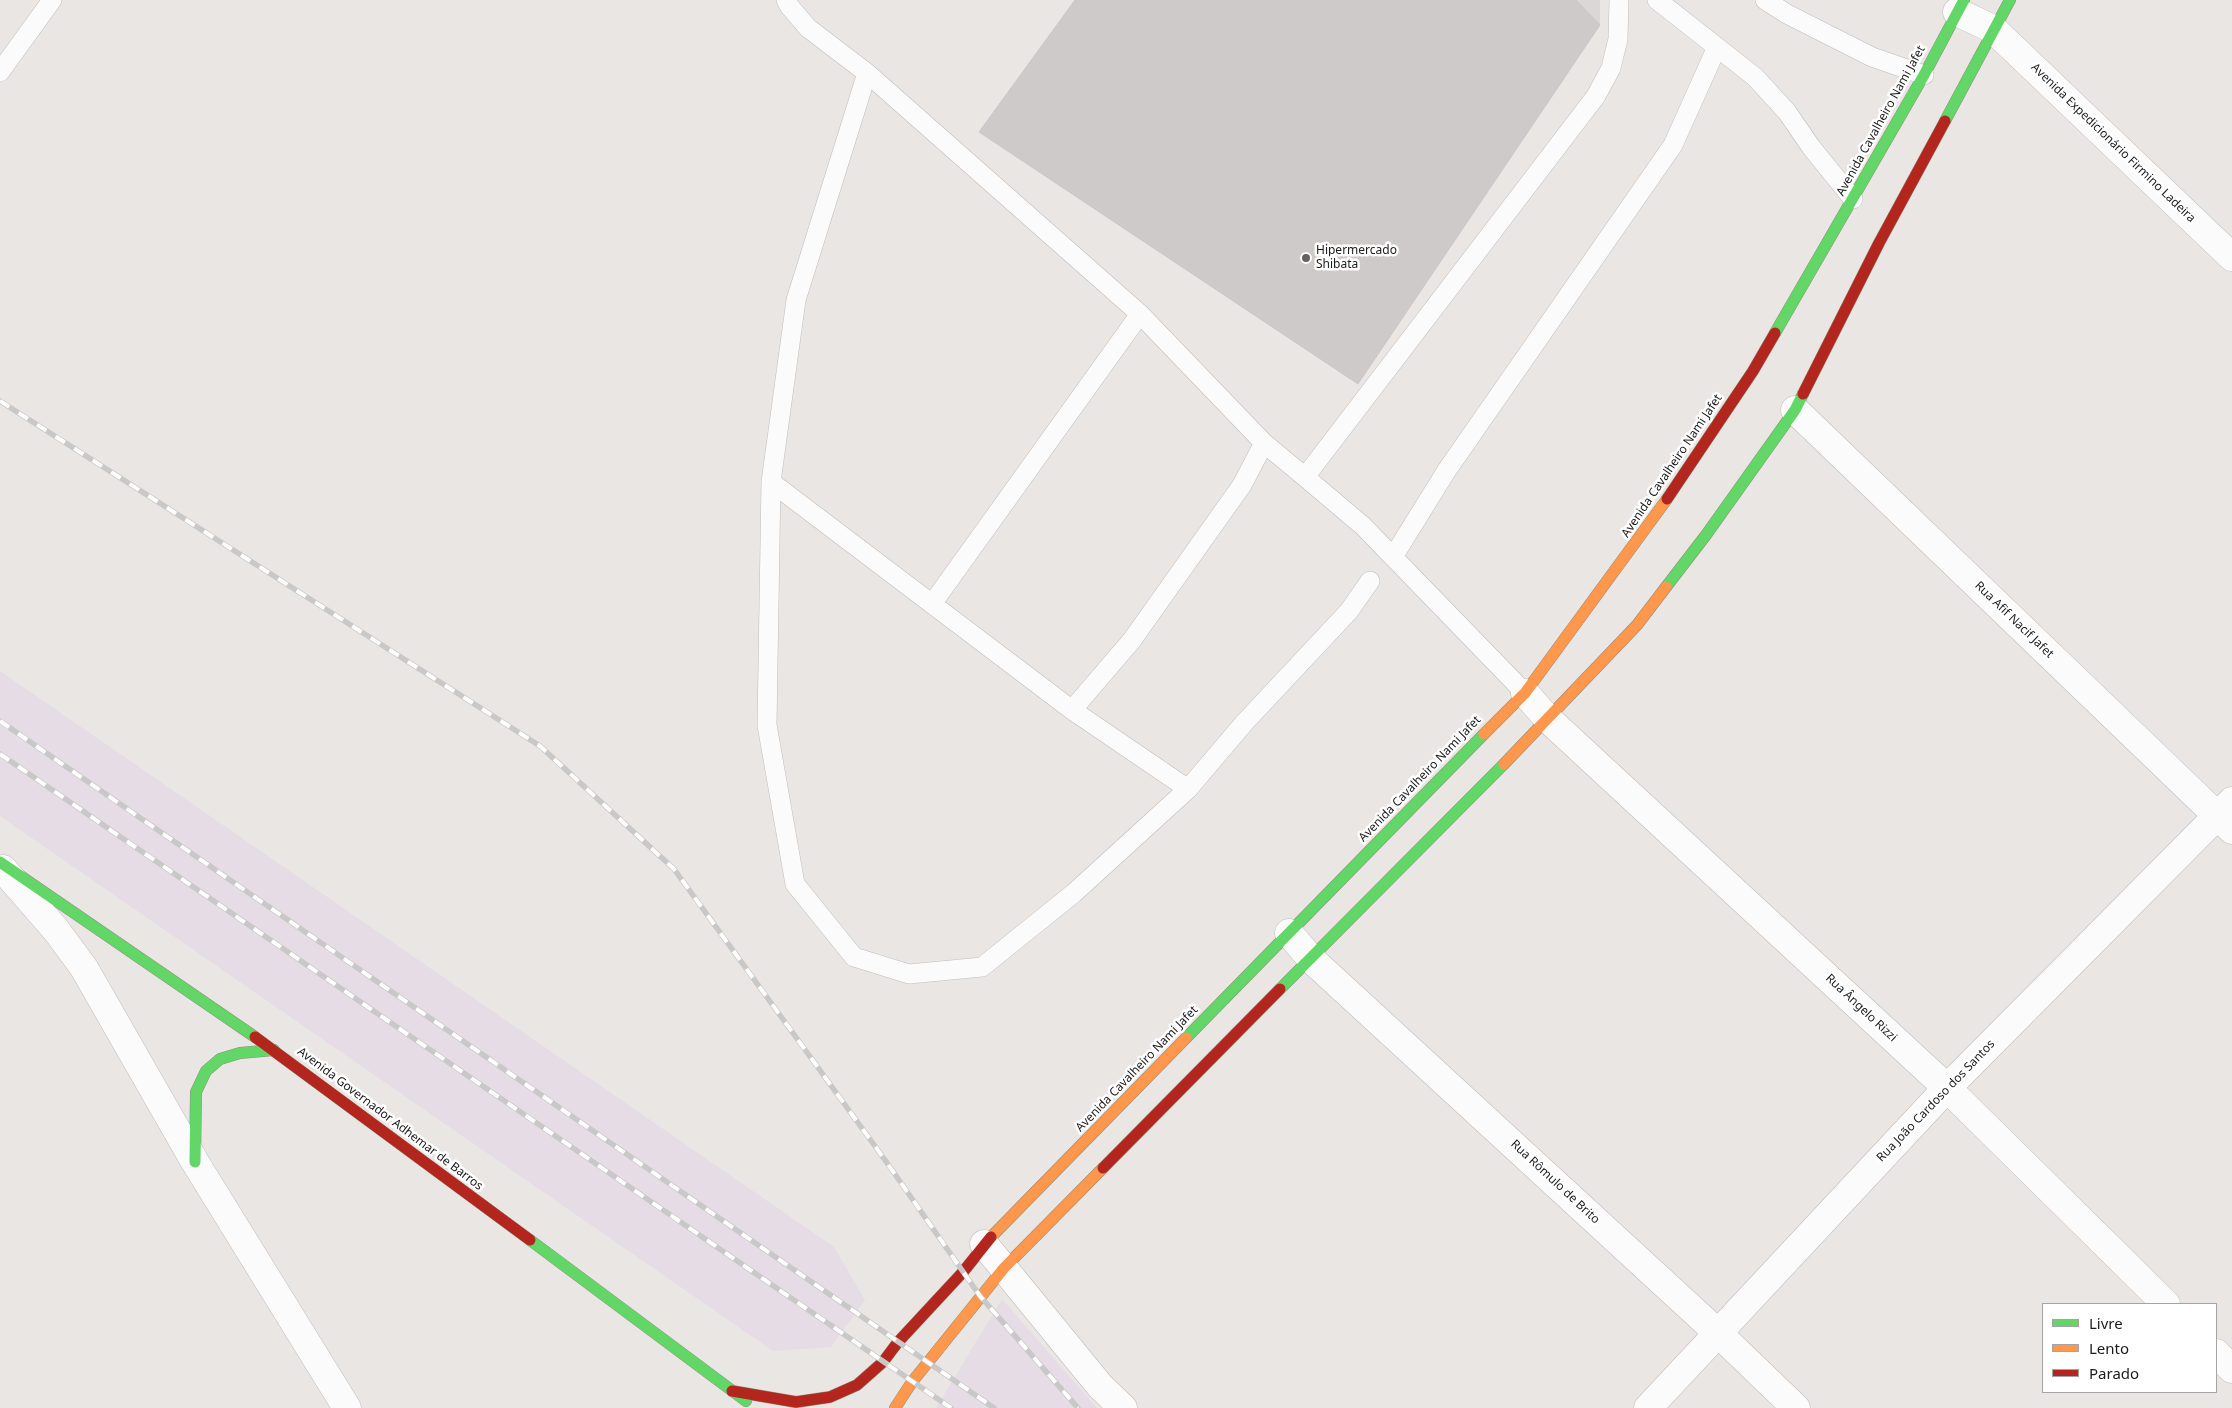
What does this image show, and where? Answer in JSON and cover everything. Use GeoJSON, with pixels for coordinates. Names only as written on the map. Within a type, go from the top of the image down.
{"type":"FeatureCollection","features":[{"type":"Feature","properties":{"kind":"main road"},"geometry":{"type":"LineString","coordinates":[[895,1408],[912,1382],[1004,1268],[1548,719],[1637,625],[1706,535],[1795,410],[1879,243],[1993,28],[2010,0]]}},
{"type":"Feature","properties":{"kind":"main road","name":"Avenida Cavalheiro Nami Jafet"},"geometry":{"type":"LineString","coordinates":[[732,1391],[796,1402],[830,1397],[857,1385],[883,1362],[898,1342],[962,1272],[984,1244],[1525,693],[1594,602],[1674,490],[1753,370],[1924,75],[1961,6]]}},
{"type":"Feature","properties":{"kind":"main road","name":"Avenida Governador Adhemar de Barros"},"geometry":{"type":"LineString","coordinates":[[0,862],[274,1050],[755,1408]]}},
{"type":"Feature","properties":{"kind":"main road"},"geometry":{"type":"LineString","coordinates":[[195,1162],[196,1092],[206,1071],[220,1059],[240,1053],[274,1050]]}},
{"type":"Feature","properties":{"kind":"street","name":"Avenida Expedicionário Firmino Ladeira"},"geometry":{"type":"LineString","coordinates":[[1961,6],[1993,28],[2232,257]]}},
{"type":"Feature","properties":{"kind":"street","name":"Rua Afif Nacif Jafet"},"geometry":{"type":"LineString","coordinates":[[1795,410],[2227,816]]}},
{"type":"Feature","properties":{"kind":"street","name":"Rua Ângelo Rizzi"},"geometry":{"type":"LineString","coordinates":[[1525,693],[1548,719],[1947,1088],[2165,1303]]}},
{"type":"Feature","properties":{"kind":"street","name":"Rua João Cardoso dos Santos"},"geometry":{"type":"LineString","coordinates":[[1648,1408],[1947,1088],[2227,816]]}},
{"type":"Feature","properties":{"kind":"street"},"geometry":{"type":"LineString","coordinates":[[0,866],[56,930],[84,968],[195,1162],[347,1408]]}},
{"type":"Feature","properties":{"kind":"street","name":"Rua Rômulo de Brito"},"geometry":{"type":"LineString","coordinates":[[1289,933],[1311,959],[1719,1334],[1796,1408]]}},
{"type":"Feature","properties":{"kind":"street"},"geometry":{"type":"LineString","coordinates":[[984,1244],[1100,1386],[1123,1408]]}},
{"type":"Feature","properties":{"kind":"street"},"geometry":{"type":"LineString","coordinates":[[2217,1354],[2232,1369]]}},
{"type":"Feature","properties":{"kind":"lane"},"geometry":{"type":"LineString","coordinates":[[0,72],[52,0]]}},
{"type":"Feature","properties":{"kind":"lane"},"geometry":{"type":"LineString","coordinates":[[786,0],[808,28],[867,73],[1140,314],[1264,443],[1363,526],[1525,693]]}},
{"type":"Feature","properties":{"kind":"lane"},"geometry":{"type":"LineString","coordinates":[[1305,477],[1596,96],[1610,68],[1618,39],[1619,0]]}},
{"type":"Feature","properties":{"kind":"lane"},"geometry":{"type":"LineString","coordinates":[[1657,0],[1755,77],[1786,112],[1811,147],[1853,199]]}},
{"type":"Feature","properties":{"kind":"lane"},"geometry":{"type":"LineString","coordinates":[[1766,0],[1787,14],[1872,57],[1924,75]]}},
{"type":"Feature","properties":{"kind":"lane"},"geometry":{"type":"LineString","coordinates":[[1393,557],[1447,470],[1673,145],[1717,47]]}},
{"type":"Feature","properties":{"kind":"lane"},"geometry":{"type":"LineString","coordinates":[[867,73],[796,300],[771,482],[767,725],[795,884],[854,956],[909,974],[982,967],[1074,893],[1188,789],[1303,658],[1349,611],[1370,581]]}},
{"type":"Feature","properties":{"kind":"lane"},"geometry":{"type":"LineString","coordinates":[[932,604],[1140,314]]}},
{"type":"Feature","properties":{"kind":"lane"},"geometry":{"type":"LineString","coordinates":[[1072,710],[1132,640],[1242,485],[1264,443]]}},
{"type":"Feature","properties":{"kind":"lane"},"geometry":{"type":"LineString","coordinates":[[771,482],[1072,710],[1188,789]]}},
{"type":"Feature","properties":{"kind":"shaded area"},"geometry":{"type":"Polygon","coordinates":[[[1571,0],[1600,0],[1600,25],[1571,0]]]}},
{"type":"Feature","properties":{"kind":"shaded area"},"geometry":{"type":"Polygon","coordinates":[[[0,671],[834,1247],[865,1300],[831,1347],[773,1351],[0,816],[0,671]]]}},
{"type":"Feature","properties":{"kind":"shaded area"},"geometry":{"type":"Polygon","coordinates":[[[1002,1299],[1097,1408],[936,1408],[1002,1299]]]}},
{"type":"Feature","properties":{"kind":"building","name":"Hipermercado Shibata"},"geometry":{"type":"Polygon","coordinates":[[[1075,0],[1576,0],[1600,25],[1358,384],[979,132],[1075,0]]]}},
{"type":"Feature","properties":{"kind":"railway"},"geometry":{"type":"LineString","coordinates":[[0,401],[540,746],[674,869],[885,1160],[980,1296],[1078,1408]]}},
{"type":"Feature","properties":{"kind":"railway"},"geometry":{"type":"LineString","coordinates":[[0,721],[994,1408]]}},
{"type":"Feature","properties":{"kind":"railway"},"geometry":{"type":"LineString","coordinates":[[0,754],[951,1408]]}},
{"type":"Feature","properties":{"kind":"traffic: fast"},"geometry":{"type":"LineString","coordinates":[[1775,333],[1924,75],[1964,0]]}},
{"type":"Feature","properties":{"kind":"traffic: fast"},"geometry":{"type":"LineString","coordinates":[[1945,121],[2010,0]]}},
{"type":"Feature","properties":{"kind":"traffic: fast"},"geometry":{"type":"LineString","coordinates":[[1666,587],[1706,535],[1795,410],[1803,394]]}},
{"type":"Feature","properties":{"kind":"traffic: fast"},"geometry":{"type":"LineString","coordinates":[[1186,1038],[1484,734]]}},
{"type":"Feature","properties":{"kind":"traffic: fast"},"geometry":{"type":"LineString","coordinates":[[1280,989],[1504,764]]}},
{"type":"Feature","properties":{"kind":"traffic: fast"},"geometry":{"type":"LineString","coordinates":[[0,862],[255,1037]]}},
{"type":"Feature","properties":{"kind":"traffic: fast"},"geometry":{"type":"LineString","coordinates":[[195,1162],[196,1092],[206,1071],[220,1059],[240,1053],[274,1050]]}},
{"type":"Feature","properties":{"kind":"traffic: fast"},"geometry":{"type":"LineString","coordinates":[[530,1240],[746,1401]]}},
{"type":"Feature","properties":{"kind":"traffic: slow"},"geometry":{"type":"LineString","coordinates":[[1484,734],[1525,693],[1667,499]]}},
{"type":"Feature","properties":{"kind":"traffic: slow"},"geometry":{"type":"LineString","coordinates":[[1504,764],[1637,625],[1666,587]]}},
{"type":"Feature","properties":{"kind":"traffic: slow"},"geometry":{"type":"LineString","coordinates":[[991,1237],[1186,1038]]}},
{"type":"Feature","properties":{"kind":"traffic: slow"},"geometry":{"type":"LineString","coordinates":[[895,1408],[912,1382],[1004,1268],[1103,1168]]}},
{"type":"Feature","properties":{"kind":"traffic: jam"},"geometry":{"type":"LineString","coordinates":[[1803,394],[1879,243],[1945,121]]}},
{"type":"Feature","properties":{"kind":"traffic: jam"},"geometry":{"type":"LineString","coordinates":[[1667,499],[1753,371],[1775,333]]}},
{"type":"Feature","properties":{"kind":"traffic: jam"},"geometry":{"type":"LineString","coordinates":[[1103,1168],[1280,989]]}},
{"type":"Feature","properties":{"kind":"traffic: jam"},"geometry":{"type":"LineString","coordinates":[[255,1037],[530,1240]]}},
{"type":"Feature","properties":{"kind":"traffic: jam"},"geometry":{"type":"LineString","coordinates":[[732,1391],[796,1402],[830,1397],[857,1385],[883,1362],[898,1342],[963,1272],[991,1237]]}},
{"type":"Feature","properties":{"kind":"place","name":"Hipermercado Shibata"},"geometry":{"type":"Point","coordinates":[1306,258]}}]}
